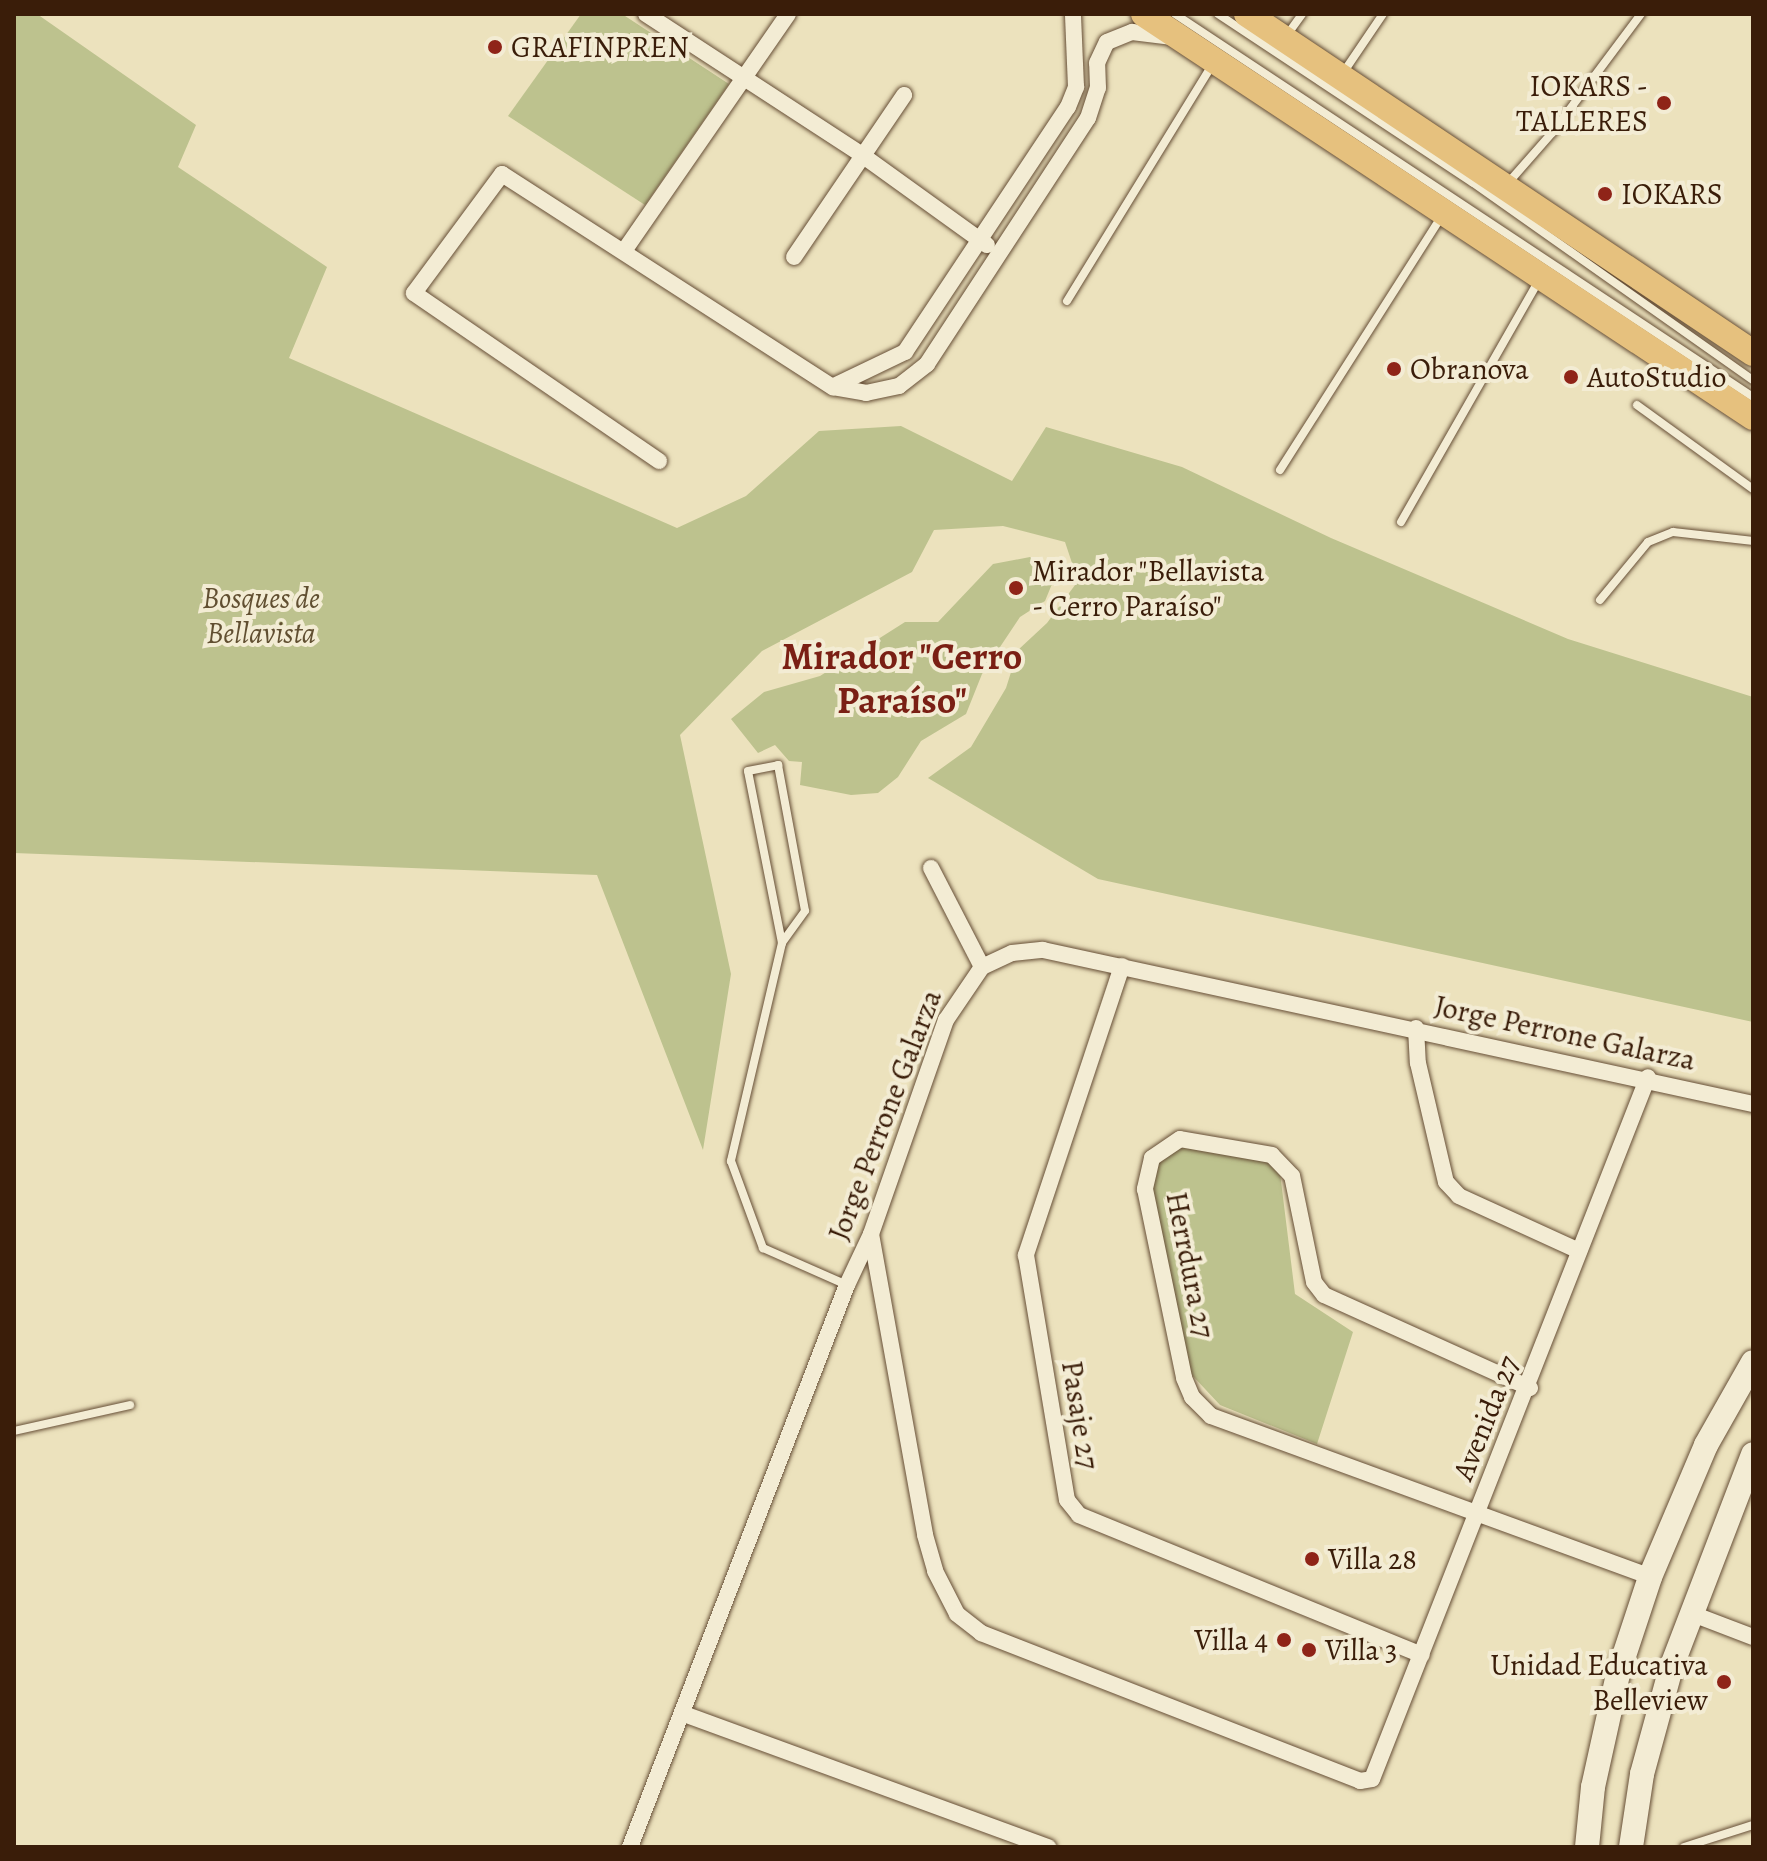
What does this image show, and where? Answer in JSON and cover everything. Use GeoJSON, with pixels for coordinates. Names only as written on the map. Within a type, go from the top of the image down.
{"type":"FeatureCollection","features":[{"type":"Feature","properties":{"kind":"main road"},"geometry":{"type":"LineString","coordinates":[[1144,14],[1178,26],[1216,60],[1753,417]]}},
{"type":"Feature","properties":{"kind":"main road"},"geometry":{"type":"LineString","coordinates":[[1247,14],[1747,346]]}},
{"type":"Feature","properties":{"kind":"main road"},"geometry":{"type":"LineString","coordinates":[[1587,1847],[1593,1787],[1618,1674],[1650,1577],[1706,1445],[1753,1362]]}},
{"type":"Feature","properties":{"kind":"main road"},"geometry":{"type":"LineString","coordinates":[[1631,1847],[1656,1716],[1690,1613],[1753,1454]]}},
{"type":"Feature","properties":{"kind":"street"},"geometry":{"type":"LineString","coordinates":[[646,14],[862,155],[997,254]]}},
{"type":"Feature","properties":{"kind":"street"},"geometry":{"type":"LineString","coordinates":[[624,251],[788,14]]}},
{"type":"Feature","properties":{"kind":"street"},"geometry":{"type":"LineString","coordinates":[[833,387],[905,352],[1074,98],[1073,14]]}},
{"type":"Feature","properties":{"kind":"street"},"geometry":{"type":"LineString","coordinates":[[659,461],[414,293],[502,174],[624,251],[779,357],[833,387],[866,393],[899,386],[927,364],[1088,118],[1098,88],[1097,63],[1107,42],[1132,32],[1178,26]]}},
{"type":"Feature","properties":{"kind":"street"},"geometry":{"type":"LineString","coordinates":[[794,257],[904,95]]}},
{"type":"Feature","properties":{"kind":"street"},"geometry":{"type":"LineString","coordinates":[[931,868],[982,967]]}},
{"type":"Feature","properties":{"kind":"street","name":"Jorge Perrone Galarza"},"geometry":{"type":"LineString","coordinates":[[630,1847],[684,1714],[847,1285],[871,1234],[946,1020],[982,967],[1028,950],[1122,966],[1648,1077],[1753,1104]]}},
{"type":"Feature","properties":{"kind":"street","name":"Pasaje 27"},"geometry":{"type":"LineString","coordinates":[[1122,966],[1026,1255],[1067,1500],[1079,1515],[1422,1655]]}},
{"type":"Feature","properties":{"kind":"street"},"geometry":{"type":"LineString","coordinates":[[1416,1028],[1418,1063],[1446,1182],[1459,1196],[1579,1251]]}},
{"type":"Feature","properties":{"kind":"street","name":"Avenida 27"},"geometry":{"type":"LineString","coordinates":[[871,1234],[925,1535],[935,1571],[957,1614],[981,1633],[1360,1781],[1372,1779],[1530,1388],[1579,1251],[1648,1077]]}},
{"type":"Feature","properties":{"kind":"street","name":"Herrdura 27"},"geometry":{"type":"LineString","coordinates":[[1530,1388],[1324,1295],[1314,1282],[1292,1176],[1272,1155],[1180,1139],[1152,1158],[1145,1189],[1192,1397],[1211,1416],[1650,1577]]}},
{"type":"Feature","properties":{"kind":"street"},"geometry":{"type":"LineString","coordinates":[[1690,1613],[1753,1637]]}},
{"type":"Feature","properties":{"kind":"street"},"geometry":{"type":"LineString","coordinates":[[684,1714],[1048,1847]]}},
{"type":"Feature","properties":{"kind":"lane"},"geometry":{"type":"LineString","coordinates":[[1218,14],[1472,182],[1753,380]]}},
{"type":"Feature","properties":{"kind":"lane"},"geometry":{"type":"LineString","coordinates":[[1285,39],[1302,14]]}},
{"type":"Feature","properties":{"kind":"lane"},"geometry":{"type":"LineString","coordinates":[[1340,77],[1383,14]]}},
{"type":"Feature","properties":{"kind":"lane"},"geometry":{"type":"LineString","coordinates":[[1505,187],[1552,133],[1641,14]]}},
{"type":"Feature","properties":{"kind":"lane"},"geometry":{"type":"LineString","coordinates":[[1178,26],[1753,397]]}},
{"type":"Feature","properties":{"kind":"lane"},"geometry":{"type":"LineString","coordinates":[[1067,301],[1216,60]]}},
{"type":"Feature","properties":{"kind":"lane"},"geometry":{"type":"LineString","coordinates":[[1280,470],[1446,211]]}},
{"type":"Feature","properties":{"kind":"lane"},"geometry":{"type":"LineString","coordinates":[[1401,522],[1542,275]]}},
{"type":"Feature","properties":{"kind":"lane"},"geometry":{"type":"LineString","coordinates":[[1637,405],[1753,489]]}},
{"type":"Feature","properties":{"kind":"lane"},"geometry":{"type":"LineString","coordinates":[[1600,600],[1648,542],[1673,532],[1753,541]]}},
{"type":"Feature","properties":{"kind":"lane"},"geometry":{"type":"LineString","coordinates":[[782,943],[748,771],[778,765],[805,911],[782,943],[733,1142],[733,1174],[763,1248],[847,1285]]}},
{"type":"Feature","properties":{"kind":"lane"},"geometry":{"type":"LineString","coordinates":[[14,1431],[130,1405]]}},
{"type":"Feature","properties":{"kind":"lane"},"geometry":{"type":"LineString","coordinates":[[1684,1847],[1753,1825]]}},
{"type":"Feature","properties":{"kind":"green space","name":"Bosques de Bellavista"},"geometry":{"type":"Polygon","coordinates":[[[14,14],[37,14],[196,125],[178,167],[327,267],[289,358],[677,528],[746,496],[819,431],[901,426],[1012,481],[1046,427],[1182,467],[1331,538],[1568,639],[1753,697],[1753,1022],[1098,879],[928,778],[971,747],[1006,688],[1018,650],[1047,623],[1078,581],[1065,542],[1003,526],[934,530],[912,572],[762,651],[680,735],[731,974],[703,1150],[597,875],[14,853],[14,14]]]}},
{"type":"Feature","properties":{"kind":"green space"},"geometry":{"type":"Polygon","coordinates":[[[581,14],[622,14],[729,84],[645,205],[508,116],[581,14]]]}},
{"type":"Feature","properties":{"kind":"green space","name":"Mirador \"Cerro Paraíso\""},"geometry":{"type":"Polygon","coordinates":[[[1030,557],[1049,575],[1052,584],[1045,601],[1020,617],[982,674],[966,714],[921,741],[898,777],[878,793],[851,795],[800,785],[802,762],[789,761],[775,745],[758,753],[731,719],[764,692],[820,676],[905,622],[938,622],[993,564],[1030,557]]]}},
{"type":"Feature","properties":{"kind":"green space"},"geometry":{"type":"Polygon","coordinates":[[[1181,1146],[1267,1161],[1280,1173],[1295,1294],[1353,1332],[1317,1444],[1220,1405],[1191,1374],[1149,1193],[1158,1161],[1181,1146]]]}},
{"type":"Feature","properties":{"kind":"place","name":"GRAFINPREN"},"geometry":{"type":"Point","coordinates":[495,47]}},
{"type":"Feature","properties":{"kind":"place","name":"IOKARS - TALLERES"},"geometry":{"type":"Point","coordinates":[1664,103]}},
{"type":"Feature","properties":{"kind":"place","name":"IOKARS"},"geometry":{"type":"Point","coordinates":[1605,194]}},
{"type":"Feature","properties":{"kind":"place","name":"Obranova"},"geometry":{"type":"Point","coordinates":[1394,369]}},
{"type":"Feature","properties":{"kind":"place","name":"AutoStudio"},"geometry":{"type":"Point","coordinates":[1571,377]}},
{"type":"Feature","properties":{"kind":"place","name":"Mirador \"Bellavista - Cerro Paraíso\""},"geometry":{"type":"Point","coordinates":[1016,588]}},
{"type":"Feature","properties":{"kind":"place","name":"Villa 28"},"geometry":{"type":"Point","coordinates":[1312,1559]}},
{"type":"Feature","properties":{"kind":"place","name":"Villa 4"},"geometry":{"type":"Point","coordinates":[1284,1640]}},
{"type":"Feature","properties":{"kind":"place","name":"Villa 3"},"geometry":{"type":"Point","coordinates":[1309,1650]}},
{"type":"Feature","properties":{"kind":"place","name":"Unidad Educativa Belleview"},"geometry":{"type":"Point","coordinates":[1724,1682]}},
{"type":"Feature","properties":{"kind":"district","name":"Mirador \"Cerro Paraíso\""},"geometry":{"type":"Point","coordinates":[902,679]}}]}
